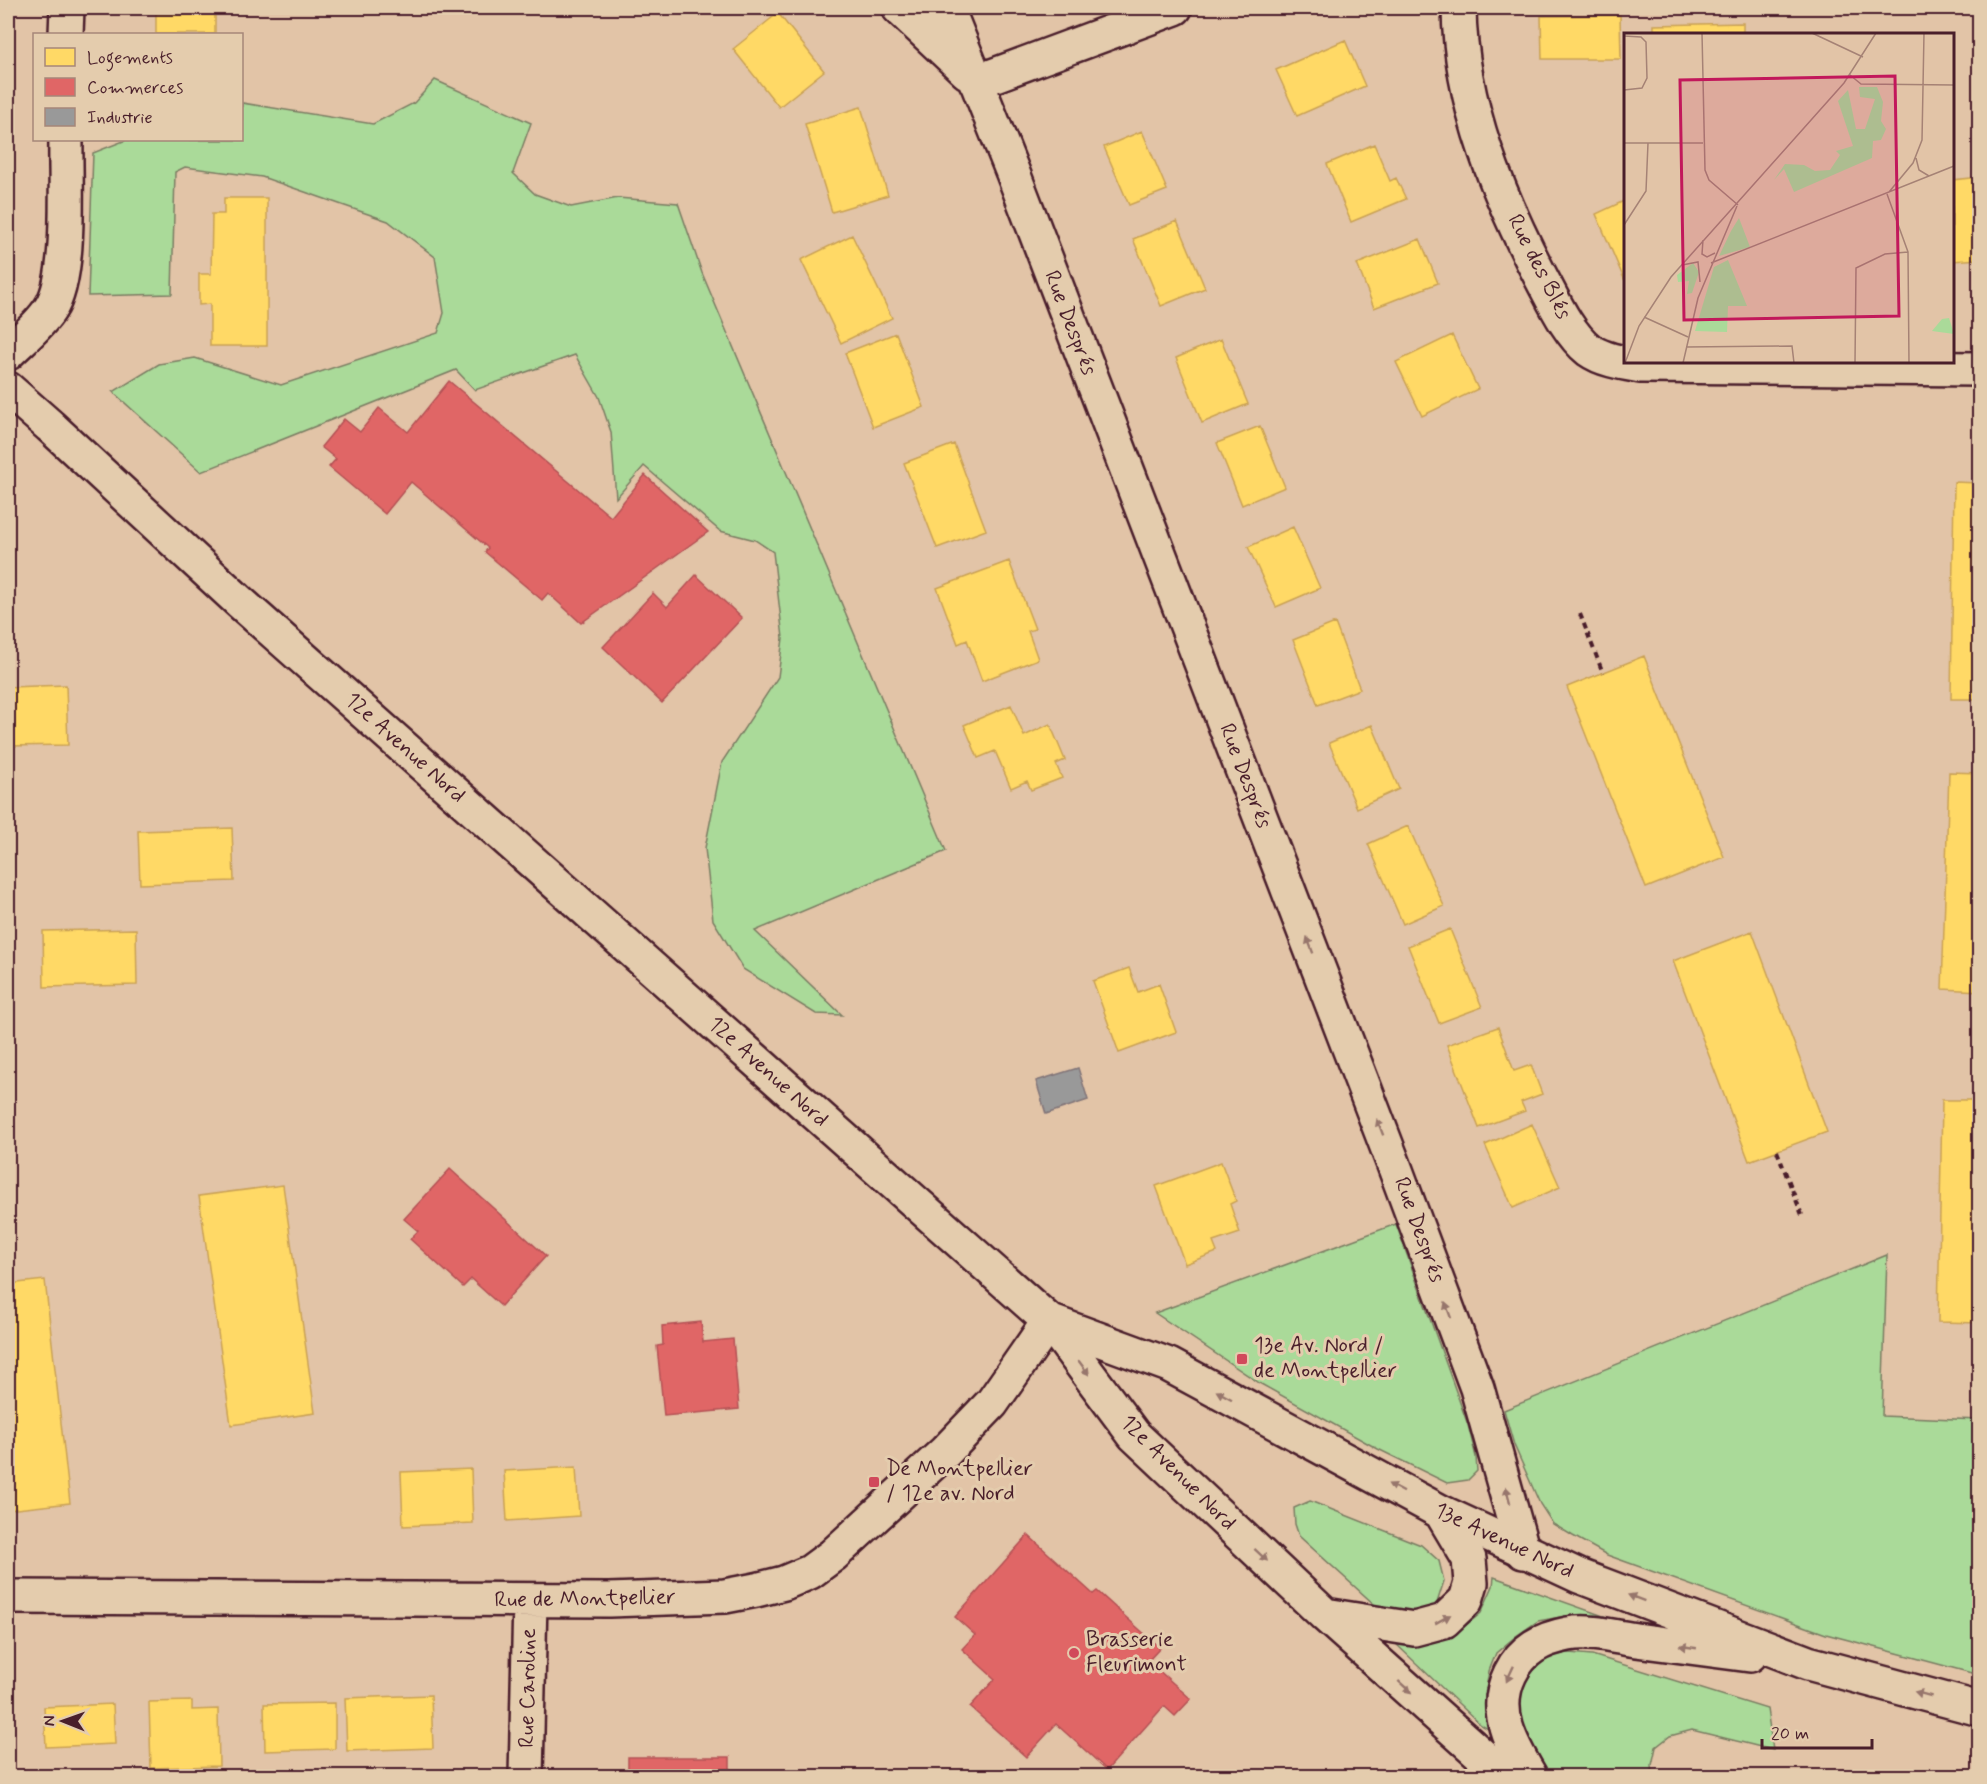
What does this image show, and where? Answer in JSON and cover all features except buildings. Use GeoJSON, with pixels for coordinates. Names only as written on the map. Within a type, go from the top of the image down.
{"type":"FeatureCollection","features":[{"type":"Feature","properties":{"kind":"street"},"geometry":{"type":"LineString","coordinates":[[66,33],[67,8]]}},
{"type":"Feature","properties":{"kind":"street"},"geometry":{"type":"LineString","coordinates":[[899,8],[976,82],[1175,8]]}},
{"type":"Feature","properties":{"kind":"street","name":"Rue Després"},"geometry":{"type":"LineString","coordinates":[[946,8],[1012,173],[1335,1010],[1462,1347],[1498,1460],[1523,1552]]}},
{"type":"Feature","properties":{"kind":"street","name":"Rue des Blés"},"geometry":{"type":"LineString","coordinates":[[1459,8],[1464,71],[1473,109],[1517,228],[1565,323],[1589,350],[1624,363]]}},
{"type":"Feature","properties":{"kind":"street"},"geometry":{"type":"LineString","coordinates":[[8,352],[35,327],[51,308],[61,282],[65,240],[66,141]]}},
{"type":"Feature","properties":{"kind":"street","name":"Rue des Blés"},"geometry":{"type":"LineString","coordinates":[[1625,363],[1641,366],[1980,369]]}},
{"type":"Feature","properties":{"kind":"street","name":"12e Avenue Nord"},"geometry":{"type":"LineString","coordinates":[[8,389],[241,603],[1049,1321],[1134,1435],[1324,1615],[1505,1776]]}},
{"type":"Feature","properties":{"kind":"street","name":"13e Avenue Nord"},"geometry":{"type":"LineString","coordinates":[[1049,1321],[1169,1365],[1441,1512],[1578,1576],[1808,1663],[1980,1709]]}},
{"type":"Feature","properties":{"kind":"street","name":"Rue de Montpellier"},"geometry":{"type":"LineString","coordinates":[[8,1597],[609,1600],[725,1596],[784,1583],[810,1572],[833,1555],[928,1467],[992,1403],[1049,1321]]}},
{"type":"Feature","properties":{"kind":"street"},"geometry":{"type":"LineString","coordinates":[[1324,1615],[1414,1629],[1444,1621],[1466,1600],[1472,1583],[1469,1559],[1441,1512]]}},
{"type":"Feature","properties":{"kind":"street","name":"Rue Caroline"},"geometry":{"type":"LineString","coordinates":[[526,1776],[530,1600]]}},
{"type":"Feature","properties":{"kind":"street"},"geometry":{"type":"LineString","coordinates":[[1530,1776],[1505,1730],[1503,1707],[1506,1684],[1516,1661],[1532,1647],[1548,1639],[1570,1634],[1597,1634],[1808,1663]]}},
{"type":"Feature","properties":{"kind":"path"},"geometry":{"type":"LineString","coordinates":[[1580,614],[1603,673]]}},
{"type":"Feature","properties":{"kind":"path"},"geometry":{"type":"LineString","coordinates":[[1777,1151],[1802,1215]]}},
{"type":"Feature","properties":{"kind":"green space"},"geometry":{"type":"Polygon","coordinates":[[[435,80],[531,123],[513,173],[535,194],[571,207],[618,198],[678,203],[702,273],[946,851],[755,931],[842,1015],[816,1014],[743,969],[713,920],[705,848],[722,762],[778,677],[783,638],[773,552],[755,540],[720,531],[644,466],[616,498],[611,432],[599,397],[575,355],[475,390],[456,370],[201,472],[113,392],[159,364],[195,358],[281,385],[438,333],[444,313],[435,257],[388,221],[262,177],[185,167],[175,172],[172,294],[88,296],[93,153],[123,141],[243,141],[243,103],[373,124],[414,103],[435,80]]]}},
{"type":"Feature","properties":{"kind":"green space"},"geometry":{"type":"Polygon","coordinates":[[[1396,1224],[1468,1425],[1477,1471],[1468,1480],[1447,1483],[1378,1449],[1261,1384],[1155,1313],[1396,1224]]]}},
{"type":"Feature","properties":{"kind":"green space"},"geometry":{"type":"Polygon","coordinates":[[[1887,1255],[1882,1416],[1979,1420],[1979,1675],[1826,1634],[1607,1555],[1553,1524],[1540,1504],[1514,1445],[1504,1410],[1887,1255]]]}},
{"type":"Feature","properties":{"kind":"green space"},"geometry":{"type":"Polygon","coordinates":[[[1310,1501],[1421,1545],[1439,1561],[1444,1581],[1436,1606],[1409,1617],[1386,1615],[1299,1536],[1295,1524],[1294,1508],[1310,1501]]]}},
{"type":"Feature","properties":{"kind":"green space"},"geometry":{"type":"Polygon","coordinates":[[[1494,1577],[1609,1618],[1572,1615],[1538,1621],[1496,1653],[1489,1671],[1485,1695],[1488,1729],[1481,1725],[1396,1644],[1430,1642],[1456,1633],[1481,1613],[1493,1586],[1494,1577]]]}},
{"type":"Feature","properties":{"kind":"green space"},"geometry":{"type":"Polygon","coordinates":[[[1569,1653],[1592,1655],[1767,1709],[1773,1750],[1692,1730],[1670,1736],[1656,1747],[1652,1765],[1653,1776],[1551,1776],[1524,1735],[1519,1720],[1519,1701],[1525,1683],[1536,1668],[1551,1657],[1569,1653]]]}},
{"type":"Feature","properties":{"kind":"place","name":"13e Av. Nord / de Montpellier"},"geometry":{"type":"Point","coordinates":[1242,1359]}},
{"type":"Feature","properties":{"kind":"place","name":"De Montpellier / 12e av. Nord"},"geometry":{"type":"Point","coordinates":[874,1482]}},
{"type":"Feature","properties":{"kind":"place","name":"Brasserie Fleurimont"},"geometry":{"type":"Point","coordinates":[1074,1653]}}]}
